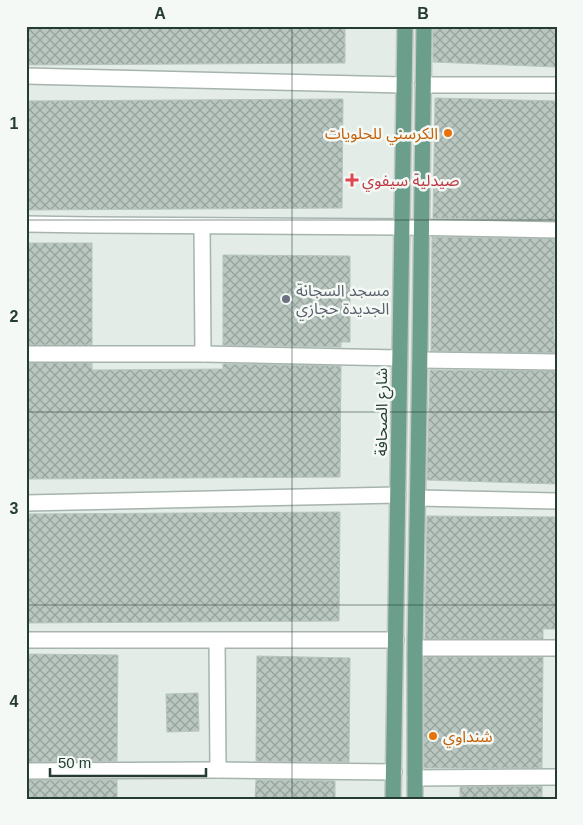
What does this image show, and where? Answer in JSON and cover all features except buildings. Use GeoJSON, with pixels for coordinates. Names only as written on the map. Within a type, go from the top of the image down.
{"type":"FeatureCollection","features":[{"type":"Feature","properties":{"kind":"main road","name":"شارع الصحافة"},"geometry":{"type":"LineString","coordinates":[[393,799],[405,26]]}},
{"type":"Feature","properties":{"kind":"main road"},"geometry":{"type":"LineString","coordinates":[[415,799],[415,648],[424,26]]}},
{"type":"Feature","properties":{"kind":"street"},"geometry":{"type":"LineString","coordinates":[[26,76],[404,85]]}},
{"type":"Feature","properties":{"kind":"street"},"geometry":{"type":"LineString","coordinates":[[423,85],[557,85]]}},
{"type":"Feature","properties":{"kind":"street"},"geometry":{"type":"LineString","coordinates":[[26,224],[557,230]]}},
{"type":"Feature","properties":{"kind":"street"},"geometry":{"type":"LineString","coordinates":[[202,226],[203,354]]}},
{"type":"Feature","properties":{"kind":"street"},"geometry":{"type":"LineString","coordinates":[[26,354],[203,354],[399,358]]}},
{"type":"Feature","properties":{"kind":"street"},"geometry":{"type":"LineString","coordinates":[[420,360],[557,362]]}},
{"type":"Feature","properties":{"kind":"street"},"geometry":{"type":"LineString","coordinates":[[26,503],[398,495]]}},
{"type":"Feature","properties":{"kind":"street"},"geometry":{"type":"LineString","coordinates":[[418,498],[557,501]]}},
{"type":"Feature","properties":{"kind":"street"},"geometry":{"type":"LineString","coordinates":[[26,640],[396,640]]}},
{"type":"Feature","properties":{"kind":"street"},"geometry":{"type":"LineString","coordinates":[[217,640],[218,770]]}},
{"type":"Feature","properties":{"kind":"street"},"geometry":{"type":"LineString","coordinates":[[415,648],[557,648]]}},
{"type":"Feature","properties":{"kind":"street"},"geometry":{"type":"LineString","coordinates":[[26,771],[218,770],[394,772]]}},
{"type":"Feature","properties":{"kind":"street"},"geometry":{"type":"LineString","coordinates":[[415,778],[557,777]]}},
{"type":"Feature","properties":{"kind":"place","name":"الكرسني للحلويات"},"geometry":{"type":"Point","coordinates":[448,133]}},
{"type":"Feature","properties":{"kind":"place","name":"صيدلية سيفوي"},"geometry":{"type":"Point","coordinates":[352,180]}},
{"type":"Feature","properties":{"kind":"place","name":"مسجد السجانة الجديدة حجازي"},"geometry":{"type":"Point","coordinates":[286,299]}},
{"type":"Feature","properties":{"kind":"place","name":"شنداوي"},"geometry":{"type":"Point","coordinates":[433,736]}}]}
